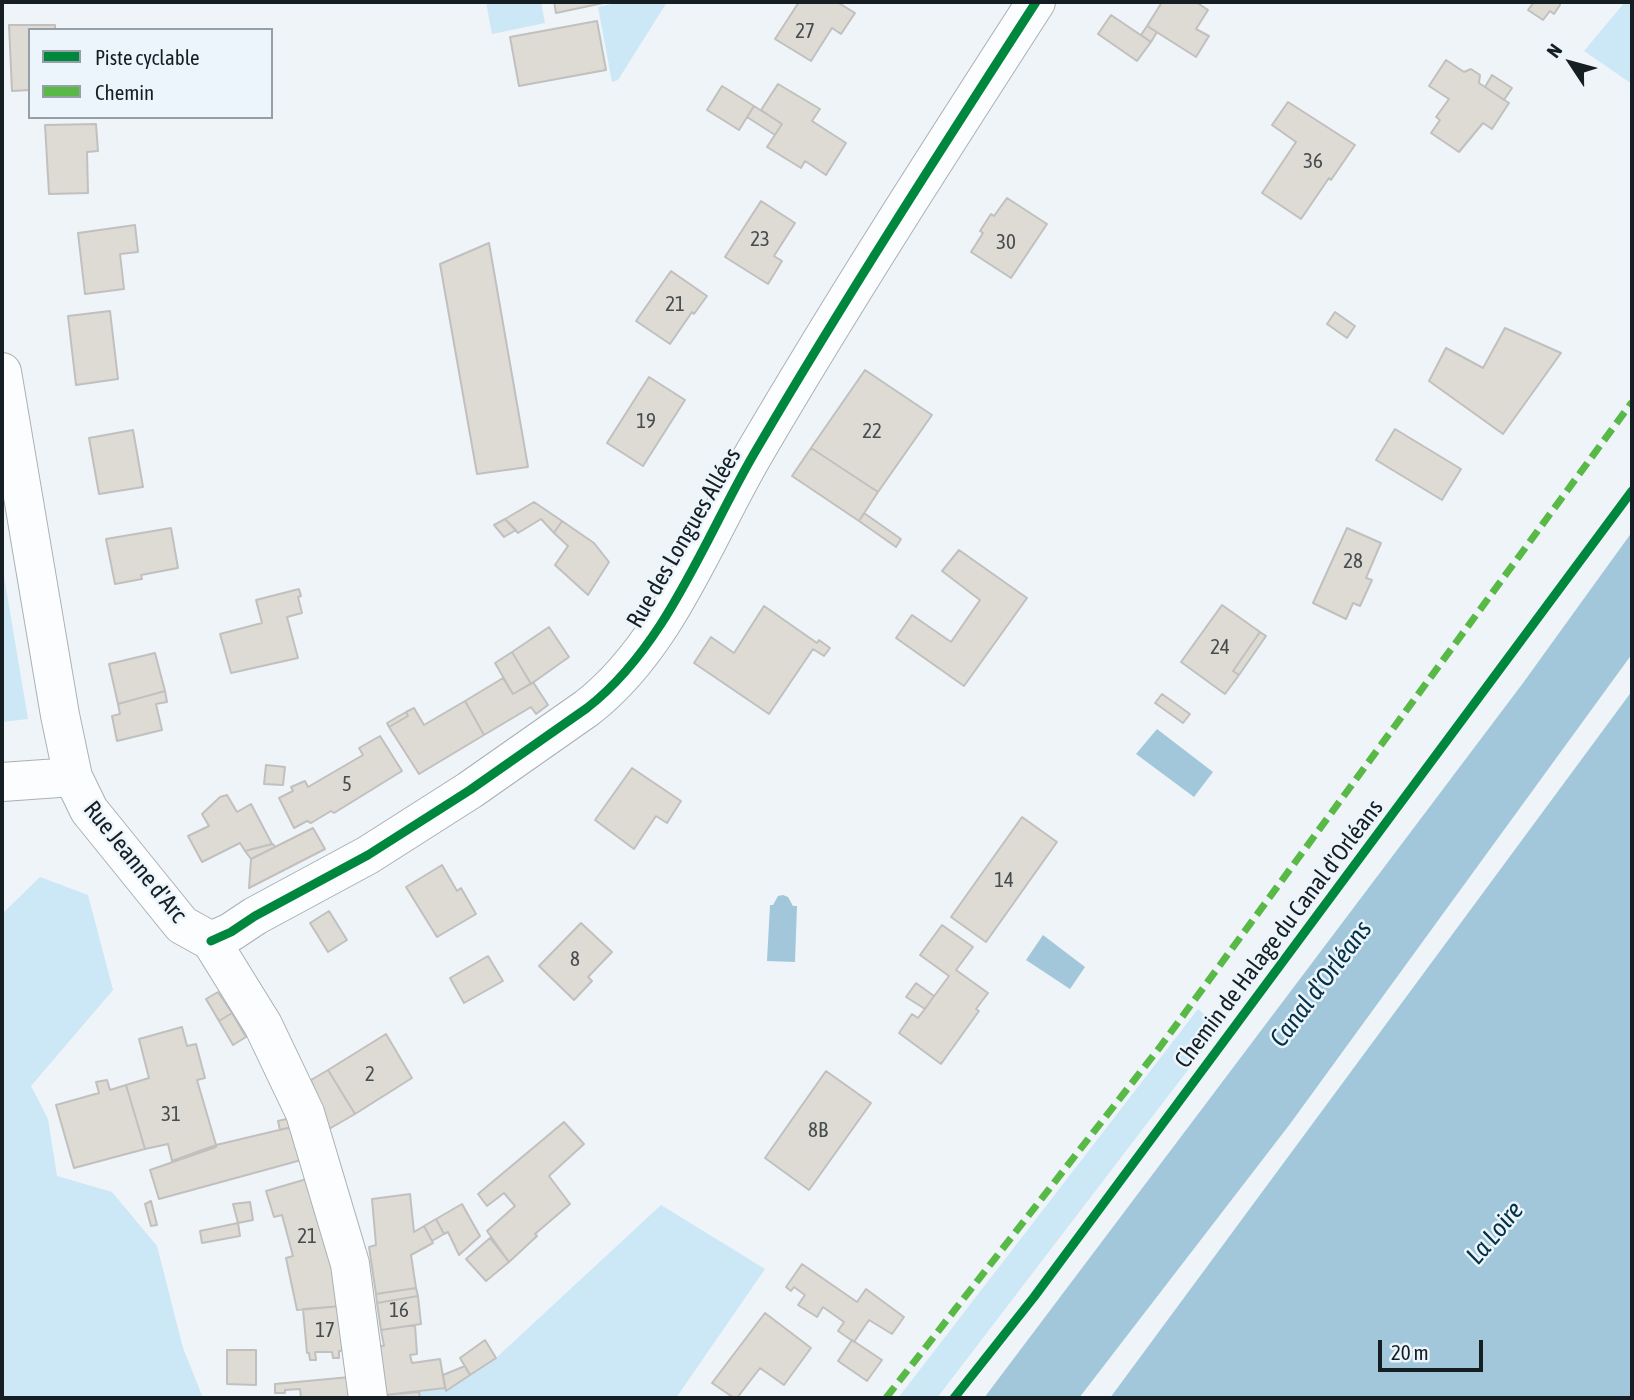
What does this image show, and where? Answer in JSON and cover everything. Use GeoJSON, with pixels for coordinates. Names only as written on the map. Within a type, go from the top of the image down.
{"type":"FeatureCollection","features":[{"type":"Feature","properties":{"kind":"street","name":"Rue des Longues Allées"},"geometry":{"type":"LineString","coordinates":[[211,941],[368,855],[470,790],[587,708],[620,678],[662,622],[753,456],[843,304],[1036,2]]}},
{"type":"Feature","properties":{"kind":"street","name":"Rue Jeanne d'Arc"},"geometry":{"type":"LineString","coordinates":[[2,372],[73,777],[89,810],[182,925],[211,941],[262,1025],[305,1113],[350,1264],[368,1398]]}},
{"type":"Feature","properties":{"kind":"street"},"geometry":{"type":"LineString","coordinates":[[2,782],[73,777]]}},
{"type":"Feature","properties":{"kind":"shaded area"},"geometry":{"type":"Polygon","coordinates":[[[486,2],[541,2],[545,23],[492,34],[486,2]]]}},
{"type":"Feature","properties":{"kind":"shaded area"},"geometry":{"type":"Polygon","coordinates":[[[620,2],[667,2],[618,80],[612,82],[598,7],[620,2]]]}},
{"type":"Feature","properties":{"kind":"shaded area"},"geometry":{"type":"Polygon","coordinates":[[[1625,2],[1632,2],[1632,84],[1584,51],[1625,2]]]}},
{"type":"Feature","properties":{"kind":"shaded area"},"geometry":{"type":"Polygon","coordinates":[[[2,564],[28,719],[2,722],[2,564]]]}},
{"type":"Feature","properties":{"kind":"shaded area"},"geometry":{"type":"Polygon","coordinates":[[[40,877],[88,895],[113,990],[31,1086],[48,1119],[57,1176],[112,1192],[157,1246],[183,1348],[203,1398],[2,1398],[2,914],[40,877]]]}},
{"type":"Feature","properties":{"kind":"shaded area"},"geometry":{"type":"Polygon","coordinates":[[[1198,1009],[1220,1028],[937,1398],[898,1398],[1198,1009]]]}},
{"type":"Feature","properties":{"kind":"shaded area"},"geometry":{"type":"Polygon","coordinates":[[[661,1205],[765,1269],[676,1398],[420,1398],[419,1392],[445,1388],[447,1391],[496,1358],[661,1205]]]}},
{"type":"Feature","properties":{"kind":"water","name":"Canal d'Orléans"},"geometry":{"type":"Polygon","coordinates":[[[1632,532],[1632,654],[1290,1124],[1079,1398],[984,1398],[1523,683],[1632,532]]]}},
{"type":"Feature","properties":{"kind":"water","name":"La Loire"},"geometry":{"type":"Polygon","coordinates":[[[1632,691],[1632,1398],[1110,1398],[1632,691]]]}},
{"type":"Feature","properties":{"kind":"water"},"geometry":{"type":"Polygon","coordinates":[[[1157,729],[1213,772],[1194,797],[1136,754],[1157,729]]]}},
{"type":"Feature","properties":{"kind":"water"},"geometry":{"type":"Polygon","coordinates":[[[778,896],[788,897],[793,906],[797,906],[795,962],[767,961],[770,905],[773,905],[778,896]]]}},
{"type":"Feature","properties":{"kind":"water"},"geometry":{"type":"Polygon","coordinates":[[[1043,935],[1085,967],[1070,989],[1026,960],[1043,935]]]}},
{"type":"Feature","properties":{"kind":"building"},"geometry":{"type":"Polygon","coordinates":[[[554,2],[608,2],[556,13],[554,2]]]}},
{"type":"Feature","properties":{"kind":"building"},"geometry":{"type":"Polygon","coordinates":[[[799,2],[837,2],[855,13],[841,34],[832,28],[811,61],[775,39],[799,2]]]}},
{"type":"Feature","properties":{"kind":"building"},"geometry":{"type":"Polygon","coordinates":[[[1162,2],[1196,2],[1208,10],[1196,29],[1209,36],[1196,57],[1147,26],[1162,2]]]}},
{"type":"Feature","properties":{"kind":"building"},"geometry":{"type":"Polygon","coordinates":[[[1534,2],[1559,2],[1560,5],[1554,14],[1550,11],[1543,20],[1528,10],[1534,2]]]}},
{"type":"Feature","properties":{"kind":"building"},"geometry":{"type":"Polygon","coordinates":[[[1111,15],[1151,42],[1137,61],[1098,34],[1111,15]]]}},
{"type":"Feature","properties":{"kind":"building"},"geometry":{"type":"Polygon","coordinates":[[[597,21],[606,70],[519,86],[510,37],[597,21]]]}},
{"type":"Feature","properties":{"kind":"building"},"geometry":{"type":"Polygon","coordinates":[[[9,25],[55,25],[55,28],[28,28],[28,90],[12,91],[9,25]]]}},
{"type":"Feature","properties":{"kind":"building"},"geometry":{"type":"Polygon","coordinates":[[[1147,26],[1157,32],[1151,42],[1141,35],[1147,26]]]}},
{"type":"Feature","properties":{"kind":"building"},"geometry":{"type":"Polygon","coordinates":[[[1446,60],[1464,72],[1471,69],[1480,75],[1479,83],[1509,103],[1492,129],[1483,123],[1459,152],[1431,133],[1440,120],[1436,117],[1449,99],[1429,86],[1446,60]]]}},
{"type":"Feature","properties":{"kind":"building"},"geometry":{"type":"Polygon","coordinates":[[[1492,75],[1512,88],[1504,100],[1485,87],[1492,75]]]}},
{"type":"Feature","properties":{"kind":"building"},"geometry":{"type":"Polygon","coordinates":[[[778,84],[820,109],[812,121],[846,143],[826,175],[805,161],[801,168],[767,147],[782,124],[761,110],[778,84]]]}},
{"type":"Feature","properties":{"kind":"building"},"geometry":{"type":"Polygon","coordinates":[[[722,86],[754,106],[739,130],[707,110],[722,86]]]}},
{"type":"Feature","properties":{"kind":"building"},"geometry":{"type":"Polygon","coordinates":[[[1288,102],[1355,145],[1301,219],[1262,193],[1296,142],[1272,125],[1288,102]]]}},
{"type":"Feature","properties":{"kind":"building"},"geometry":{"type":"Polygon","coordinates":[[[754,106],[782,124],[775,135],[747,117],[754,106]]]}},
{"type":"Feature","properties":{"kind":"building"},"geometry":{"type":"Polygon","coordinates":[[[96,124],[98,151],[87,152],[88,193],[49,194],[45,125],[96,124]]]}},
{"type":"Feature","properties":{"kind":"building"},"geometry":{"type":"Polygon","coordinates":[[[1007,198],[1047,224],[1011,278],[971,252],[991,214],[994,216],[1007,198]]]}},
{"type":"Feature","properties":{"kind":"building"},"geometry":{"type":"Polygon","coordinates":[[[761,201],[795,223],[774,256],[782,261],[768,284],[725,257],[761,201]]]}},
{"type":"Feature","properties":{"kind":"building"},"geometry":{"type":"Polygon","coordinates":[[[135,225],[138,252],[120,254],[124,289],[85,294],[78,233],[135,225]]]}},
{"type":"Feature","properties":{"kind":"building"},"geometry":{"type":"Polygon","coordinates":[[[489,243],[528,467],[477,474],[440,264],[489,243]]]}},
{"type":"Feature","properties":{"kind":"building"},"geometry":{"type":"Polygon","coordinates":[[[671,271],[707,296],[694,314],[692,312],[670,344],[636,321],[671,271]]]}},
{"type":"Feature","properties":{"kind":"building"},"geometry":{"type":"Polygon","coordinates":[[[110,311],[118,379],[76,385],[68,316],[110,311]]]}},
{"type":"Feature","properties":{"kind":"building"},"geometry":{"type":"Polygon","coordinates":[[[1335,312],[1355,326],[1347,338],[1327,324],[1335,312]]]}},
{"type":"Feature","properties":{"kind":"building"},"geometry":{"type":"Polygon","coordinates":[[[1505,328],[1561,353],[1503,434],[1429,381],[1446,348],[1483,368],[1505,328]]]}},
{"type":"Feature","properties":{"kind":"building"},"geometry":{"type":"Polygon","coordinates":[[[865,370],[932,415],[878,492],[811,448],[865,370]]]}},
{"type":"Feature","properties":{"kind":"building"},"geometry":{"type":"Polygon","coordinates":[[[649,377],[685,400],[643,466],[607,443],[649,377]]]}},
{"type":"Feature","properties":{"kind":"building"},"geometry":{"type":"Polygon","coordinates":[[[1395,429],[1461,469],[1442,500],[1376,460],[1395,429]]]}},
{"type":"Feature","properties":{"kind":"building"},"geometry":{"type":"Polygon","coordinates":[[[133,430],[143,487],[99,494],[89,438],[133,430]]]}},
{"type":"Feature","properties":{"kind":"building"},"geometry":{"type":"Polygon","coordinates":[[[811,448],[878,492],[859,521],[792,476],[811,448]]]}},
{"type":"Feature","properties":{"kind":"building"},"geometry":{"type":"Polygon","coordinates":[[[534,502],[562,521],[554,533],[541,519],[518,533],[505,519],[534,502]]]}},
{"type":"Feature","properties":{"kind":"building"},"geometry":{"type":"Polygon","coordinates":[[[864,513],[901,539],[896,547],[859,521],[864,513]]]}},
{"type":"Feature","properties":{"kind":"building"},"geometry":{"type":"Polygon","coordinates":[[[505,519],[516,530],[504,537],[494,525],[505,519]]]}},
{"type":"Feature","properties":{"kind":"building"},"geometry":{"type":"Polygon","coordinates":[[[562,521],[594,543],[609,562],[588,595],[555,565],[568,546],[554,533],[562,521]]]}},
{"type":"Feature","properties":{"kind":"building"},"geometry":{"type":"Polygon","coordinates":[[[171,528],[178,568],[141,575],[142,579],[115,584],[106,539],[171,528]]]}},
{"type":"Feature","properties":{"kind":"building"},"geometry":{"type":"Polygon","coordinates":[[[1347,528],[1381,543],[1366,578],[1372,580],[1360,606],[1353,603],[1346,619],[1313,603],[1347,528]]]}},
{"type":"Feature","properties":{"kind":"building"},"geometry":{"type":"Polygon","coordinates":[[[959,550],[1027,598],[964,686],[896,638],[912,615],[951,642],[980,600],[942,571],[959,550]]]}},
{"type":"Feature","properties":{"kind":"building"},"geometry":{"type":"Polygon","coordinates":[[[299,589],[302,613],[287,617],[298,658],[231,673],[220,634],[262,623],[256,600],[299,589]]]}},
{"type":"Feature","properties":{"kind":"building"},"geometry":{"type":"Polygon","coordinates":[[[1222,605],[1260,632],[1233,671],[1239,675],[1225,694],[1181,662],[1222,605]]]}},
{"type":"Feature","properties":{"kind":"building"},"geometry":{"type":"Polygon","coordinates":[[[764,606],[817,643],[819,640],[830,648],[824,656],[813,649],[769,714],[694,663],[711,637],[734,653],[764,606]]]}},
{"type":"Feature","properties":{"kind":"building"},"geometry":{"type":"Polygon","coordinates":[[[549,627],[569,657],[531,684],[512,652],[549,627]]]}},
{"type":"Feature","properties":{"kind":"building"},"geometry":{"type":"Polygon","coordinates":[[[1260,632],[1266,636],[1239,675],[1233,671],[1260,632]]]}},
{"type":"Feature","properties":{"kind":"building"},"geometry":{"type":"Polygon","coordinates":[[[512,652],[531,684],[513,694],[495,663],[512,652]]]}},
{"type":"Feature","properties":{"kind":"building"},"geometry":{"type":"Polygon","coordinates":[[[155,653],[165,691],[118,704],[109,664],[155,653]]]}},
{"type":"Feature","properties":{"kind":"building"},"geometry":{"type":"Polygon","coordinates":[[[503,678],[513,694],[533,682],[548,705],[536,714],[531,707],[484,735],[465,701],[503,678]]]}},
{"type":"Feature","properties":{"kind":"building"},"geometry":{"type":"Polygon","coordinates":[[[165,691],[167,702],[156,704],[162,730],[117,741],[112,716],[120,714],[118,704],[165,691]]]}},
{"type":"Feature","properties":{"kind":"building"},"geometry":{"type":"Polygon","coordinates":[[[1162,694],[1190,714],[1183,723],[1155,703],[1162,694]]]}},
{"type":"Feature","properties":{"kind":"building"},"geometry":{"type":"Polygon","coordinates":[[[465,701],[484,735],[419,774],[389,727],[408,716],[406,712],[414,708],[424,725],[465,701]]]}},
{"type":"Feature","properties":{"kind":"building"},"geometry":{"type":"Polygon","coordinates":[[[406,712],[408,716],[389,727],[387,723],[406,712]]]}},
{"type":"Feature","properties":{"kind":"building"},"geometry":{"type":"Polygon","coordinates":[[[380,736],[402,771],[334,813],[331,811],[311,823],[307,821],[294,828],[279,798],[293,791],[291,787],[305,781],[308,787],[363,755],[359,748],[380,736]]]}},
{"type":"Feature","properties":{"kind":"building"},"geometry":{"type":"Polygon","coordinates":[[[266,765],[285,767],[283,785],[264,784],[266,765]]]}},
{"type":"Feature","properties":{"kind":"building"},"geometry":{"type":"Polygon","coordinates":[[[632,768],[681,801],[667,823],[656,816],[634,849],[595,820],[632,768]]]}},
{"type":"Feature","properties":{"kind":"building"},"geometry":{"type":"Polygon","coordinates":[[[227,795],[237,812],[251,804],[272,844],[245,851],[240,843],[202,862],[188,836],[209,826],[202,814],[220,797],[227,795]]]}},
{"type":"Feature","properties":{"kind":"building"},"geometry":{"type":"Polygon","coordinates":[[[1022,817],[1057,842],[986,942],[951,917],[1022,817]]]}},
{"type":"Feature","properties":{"kind":"building"},"geometry":{"type":"Polygon","coordinates":[[[313,828],[325,849],[249,888],[251,859],[313,828]]]}},
{"type":"Feature","properties":{"kind":"building"},"geometry":{"type":"Polygon","coordinates":[[[273,844],[275,847],[251,859],[245,851],[273,844]]]}},
{"type":"Feature","properties":{"kind":"building"},"geometry":{"type":"Polygon","coordinates":[[[442,865],[457,891],[461,888],[476,914],[437,937],[406,887],[442,865]]]}},
{"type":"Feature","properties":{"kind":"building"},"geometry":{"type":"Polygon","coordinates":[[[329,911],[347,940],[328,952],[310,923],[329,911]]]}},
{"type":"Feature","properties":{"kind":"building"},"geometry":{"type":"Polygon","coordinates":[[[581,923],[612,952],[588,977],[592,981],[574,1000],[539,966],[581,923]]]}},
{"type":"Feature","properties":{"kind":"building"},"geometry":{"type":"Polygon","coordinates":[[[942,925],[973,947],[956,970],[988,993],[976,1009],[979,1011],[941,1064],[899,1033],[912,1014],[918,1018],[949,976],[920,955],[942,925]]]}},
{"type":"Feature","properties":{"kind":"building"},"geometry":{"type":"Polygon","coordinates":[[[488,956],[503,981],[464,1003],[450,978],[488,956]]]}},
{"type":"Feature","properties":{"kind":"building"},"geometry":{"type":"Polygon","coordinates":[[[916,983],[934,996],[925,1009],[906,997],[916,983]]]}},
{"type":"Feature","properties":{"kind":"building"},"geometry":{"type":"Polygon","coordinates":[[[218,992],[232,1013],[219,1021],[206,999],[218,992]]]}},
{"type":"Feature","properties":{"kind":"building"},"geometry":{"type":"Polygon","coordinates":[[[232,1013],[246,1037],[233,1045],[219,1021],[232,1013]]]}},
{"type":"Feature","properties":{"kind":"building"},"geometry":{"type":"Polygon","coordinates":[[[182,1027],[187,1046],[196,1044],[205,1078],[197,1080],[216,1145],[172,1161],[168,1144],[145,1149],[126,1085],[149,1078],[139,1039],[182,1027]]]}},
{"type":"Feature","properties":{"kind":"building"},"geometry":{"type":"Polygon","coordinates":[[[386,1034],[412,1078],[355,1114],[328,1070],[386,1034]]]}},
{"type":"Feature","properties":{"kind":"building"},"geometry":{"type":"Polygon","coordinates":[[[328,1070],[355,1114],[329,1129],[311,1080],[328,1070]]]}},
{"type":"Feature","properties":{"kind":"building"},"geometry":{"type":"Polygon","coordinates":[[[826,1071],[871,1103],[809,1190],[765,1158],[826,1071]]]}},
{"type":"Feature","properties":{"kind":"building"},"geometry":{"type":"Polygon","coordinates":[[[107,1080],[110,1090],[126,1085],[145,1149],[74,1168],[56,1105],[99,1093],[96,1082],[107,1080]]]}},
{"type":"Feature","properties":{"kind":"building"},"geometry":{"type":"Polygon","coordinates":[[[291,1118],[296,1126],[280,1130],[278,1121],[291,1118]]]}},
{"type":"Feature","properties":{"kind":"building"},"geometry":{"type":"Polygon","coordinates":[[[564,1122],[584,1144],[549,1176],[570,1204],[535,1234],[537,1236],[509,1262],[487,1231],[515,1206],[504,1193],[487,1206],[478,1194],[564,1122]]]}},
{"type":"Feature","properties":{"kind":"building"},"geometry":{"type":"Polygon","coordinates":[[[296,1126],[305,1159],[159,1199],[150,1170],[216,1145],[296,1126]]]}},
{"type":"Feature","properties":{"kind":"building"},"geometry":{"type":"Polygon","coordinates":[[[310,1178],[342,1306],[297,1310],[286,1258],[293,1256],[282,1215],[274,1217],[266,1191],[310,1178]]]}},
{"type":"Feature","properties":{"kind":"building"},"geometry":{"type":"Polygon","coordinates":[[[410,1194],[414,1232],[424,1226],[433,1243],[411,1255],[416,1288],[376,1294],[369,1247],[376,1245],[372,1199],[410,1194]]]}},
{"type":"Feature","properties":{"kind":"building"},"geometry":{"type":"Polygon","coordinates":[[[151,1201],[157,1225],[151,1226],[145,1204],[151,1201]]]}},
{"type":"Feature","properties":{"kind":"building"},"geometry":{"type":"Polygon","coordinates":[[[250,1202],[253,1220],[238,1223],[233,1204],[250,1202]]]}},
{"type":"Feature","properties":{"kind":"building"},"geometry":{"type":"Polygon","coordinates":[[[462,1204],[480,1236],[459,1255],[448,1232],[444,1234],[436,1219],[462,1204]]]}},
{"type":"Feature","properties":{"kind":"building"},"geometry":{"type":"Polygon","coordinates":[[[436,1219],[444,1234],[432,1241],[424,1226],[436,1219]]]}},
{"type":"Feature","properties":{"kind":"building"},"geometry":{"type":"Polygon","coordinates":[[[238,1223],[240,1236],[202,1243],[200,1231],[238,1223]]]}},
{"type":"Feature","properties":{"kind":"building"},"geometry":{"type":"Polygon","coordinates":[[[490,1238],[509,1262],[486,1281],[466,1259],[490,1238]]]}},
{"type":"Feature","properties":{"kind":"building"},"geometry":{"type":"Polygon","coordinates":[[[802,1264],[857,1302],[866,1289],[904,1317],[892,1334],[869,1320],[854,1342],[838,1331],[844,1322],[823,1307],[817,1317],[798,1305],[805,1295],[794,1287],[791,1291],[786,1287],[802,1264]]]}},
{"type":"Feature","properties":{"kind":"building"},"geometry":{"type":"Polygon","coordinates":[[[416,1288],[418,1296],[377,1303],[376,1294],[416,1288]]]}},
{"type":"Feature","properties":{"kind":"building"},"geometry":{"type":"Polygon","coordinates":[[[418,1296],[421,1324],[381,1330],[377,1303],[418,1296]]]}},
{"type":"Feature","properties":{"kind":"building"},"geometry":{"type":"Polygon","coordinates":[[[342,1306],[346,1350],[339,1351],[339,1358],[333,1358],[332,1352],[315,1352],[316,1360],[310,1360],[303,1309],[342,1306]]]}},
{"type":"Feature","properties":{"kind":"building"},"geometry":{"type":"Polygon","coordinates":[[[765,1313],[811,1348],[784,1385],[760,1368],[737,1398],[734,1398],[712,1383],[765,1313]]]}},
{"type":"Feature","properties":{"kind":"building"},"geometry":{"type":"Polygon","coordinates":[[[415,1325],[417,1354],[410,1355],[412,1363],[440,1359],[445,1388],[385,1395],[381,1330],[415,1325]]]}},
{"type":"Feature","properties":{"kind":"building"},"geometry":{"type":"Polygon","coordinates":[[[485,1340],[496,1358],[470,1375],[460,1358],[485,1340]]]}},
{"type":"Feature","properties":{"kind":"building"},"geometry":{"type":"Polygon","coordinates":[[[852,1340],[882,1360],[867,1381],[838,1361],[852,1340]]]}},
{"type":"Feature","properties":{"kind":"building"},"geometry":{"type":"Polygon","coordinates":[[[227,1350],[256,1350],[256,1385],[227,1384],[227,1350]]]}},
{"type":"Feature","properties":{"kind":"building"},"geometry":{"type":"Polygon","coordinates":[[[465,1366],[470,1375],[446,1391],[443,1375],[465,1366]]]}},
{"type":"Feature","properties":{"kind":"building"},"geometry":{"type":"Polygon","coordinates":[[[350,1377],[352,1398],[301,1398],[300,1389],[275,1393],[275,1384],[350,1377]]]}},
{"type":"Feature","properties":{"kind":"building"},"geometry":{"type":"Polygon","coordinates":[[[419,1392],[420,1398],[386,1398],[385,1395],[419,1392]]]}},
{"type":"Feature","properties":{"kind":"marked path"},"geometry":{"type":"LineString","coordinates":[[886,1398],[1160,1047],[1632,402]]}},
{"type":"Feature","properties":{"kind":"cycle path"},"geometry":{"type":"LineString","coordinates":[[211,941],[368,855],[470,790],[587,708],[615,683],[640,654],[662,622],[789,395],[1036,2]]}},
{"type":"Feature","properties":{"kind":"cycle path","name":"Chemin de Halage du Canal d'Orléans"},"geometry":{"type":"LineString","coordinates":[[954,1398],[1034,1297],[1632,491]]}}]}
